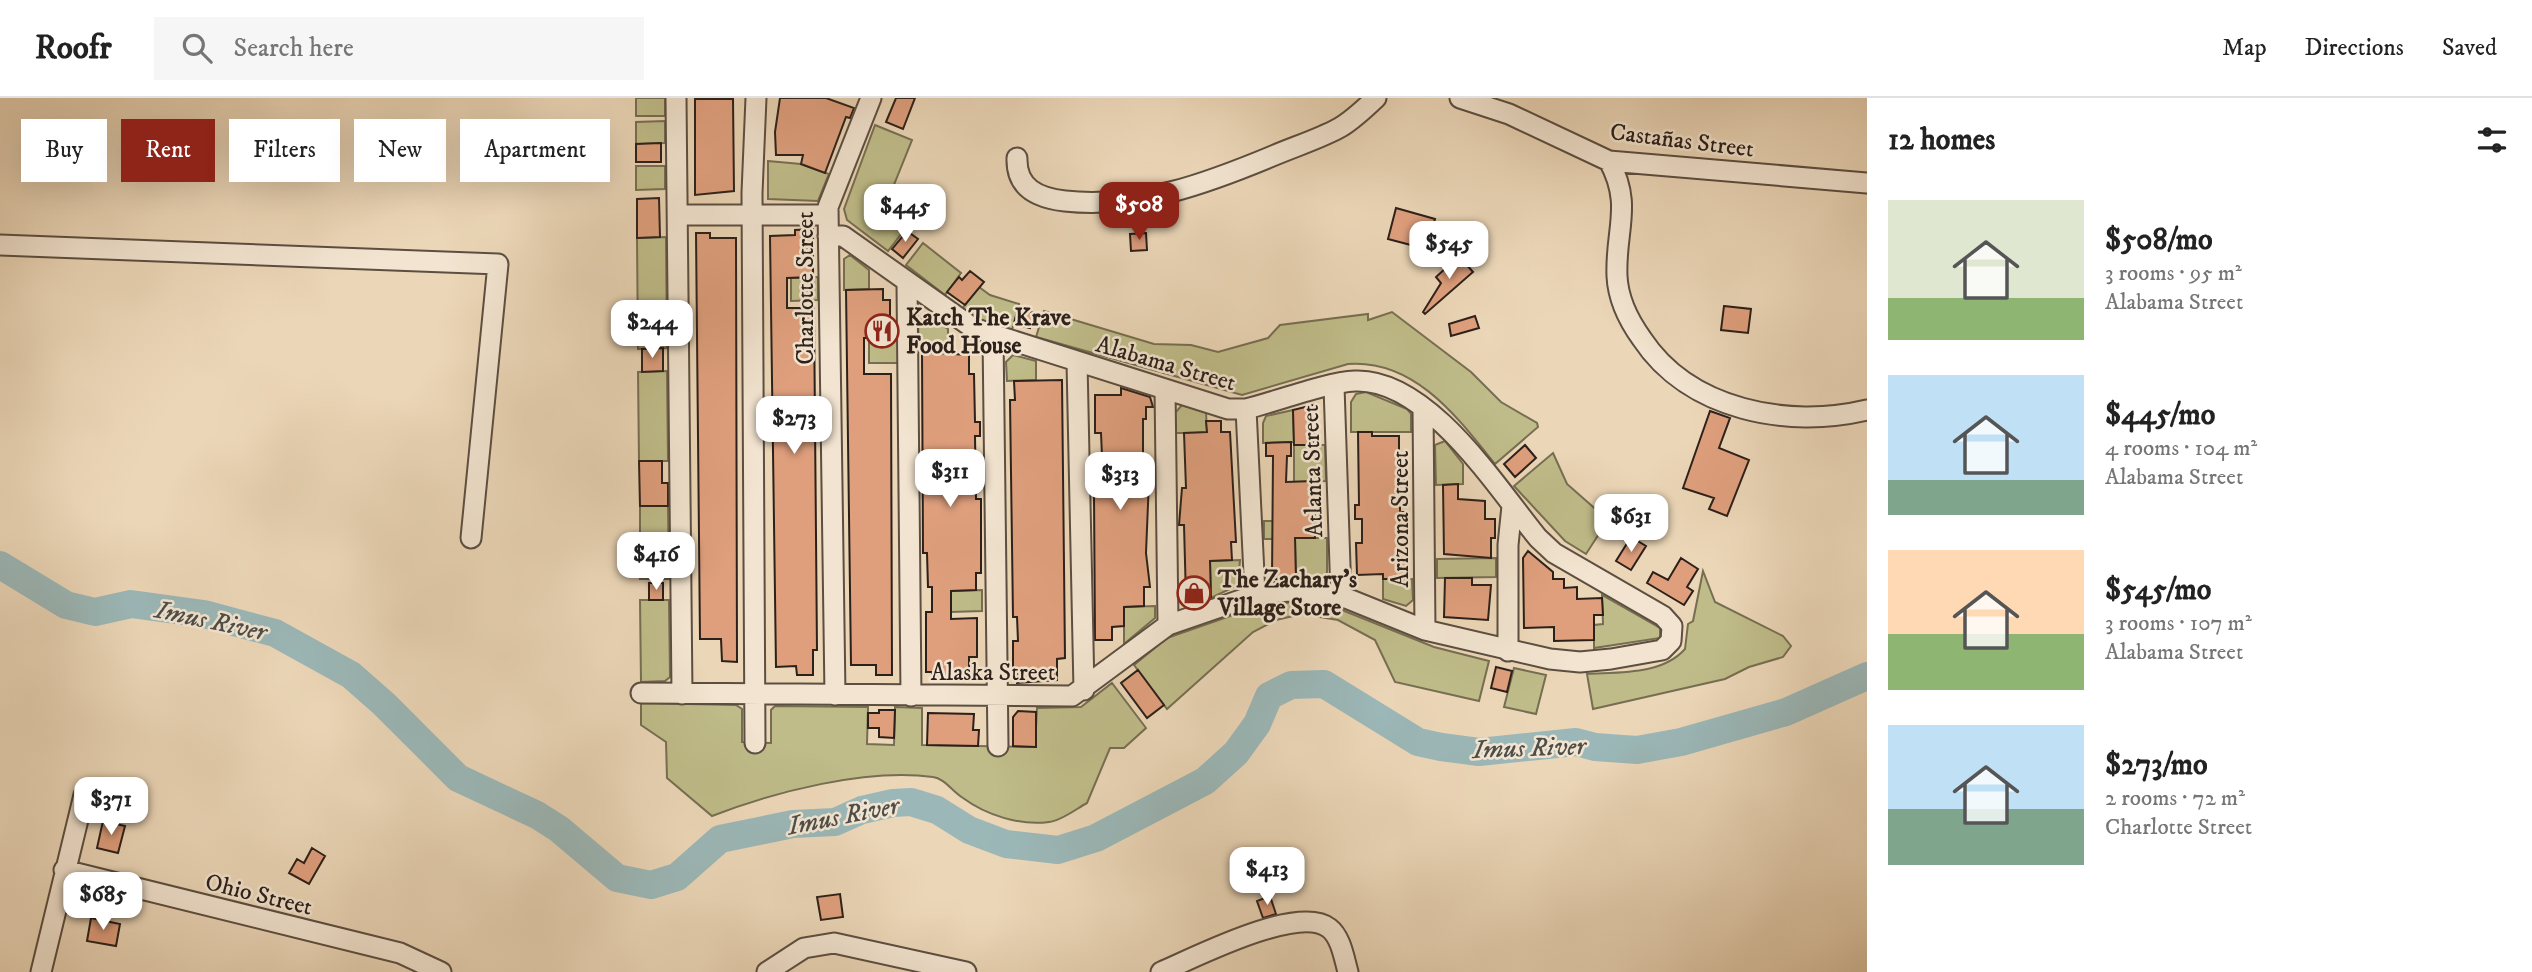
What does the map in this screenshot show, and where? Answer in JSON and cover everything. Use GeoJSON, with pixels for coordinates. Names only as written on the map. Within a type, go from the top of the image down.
{"type":"FeatureCollection","features":[{"type":"Feature","properties":{"kind":"street"},"geometry":{"type":"LineString","coordinates":[[677,98],[682,694]]}},
{"type":"Feature","properties":{"kind":"street"},"geometry":{"type":"LineString","coordinates":[[755,743],[752,215],[756,98]]}},
{"type":"Feature","properties":{"kind":"street","name":"Charlotte Street"},"geometry":{"type":"LineString","coordinates":[[835,695],[828,215],[829,200],[871,98]]}},
{"type":"Feature","properties":{"kind":"street"},"geometry":{"type":"LineString","coordinates":[[1017,158],[1017,171],[1023,184],[1045,199],[1077,202],[1141,200],[1204,184],[1342,127],[1376,98]]}},
{"type":"Feature","properties":{"kind":"street","name":"Castañas Street"},"geometry":{"type":"LineString","coordinates":[[1460,98],[1513,106],[1609,161],[1867,183]]}},
{"type":"Feature","properties":{"kind":"street"},"geometry":{"type":"LineString","coordinates":[[1609,161],[1623,195],[1617,276],[1622,303],[1630,323],[1648,349],[1674,377],[1691,389],[1731,404],[1801,417],[1827,419],[1867,410]]}},
{"type":"Feature","properties":{"kind":"street"},"geometry":{"type":"LineString","coordinates":[[678,215],[828,215]]}},
{"type":"Feature","properties":{"kind":"street","name":"Alabama Street"},"geometry":{"type":"LineString","coordinates":[[828,236],[842,236],[960,321],[993,335],[1228,409],[1245,409],[1334,386],[1367,382],[1388,388],[1423,408],[1450,430],[1554,553],[1663,616],[1672,626],[1674,634]]}},
{"type":"Feature","properties":{"kind":"street"},"geometry":{"type":"LineString","coordinates":[[0,245],[498,264],[471,538]]}},
{"type":"Feature","properties":{"kind":"street"},"geometry":{"type":"LineString","coordinates":[[907,284],[911,696]]}},
{"type":"Feature","properties":{"kind":"street"},"geometry":{"type":"LineString","coordinates":[[993,335],[998,746]]}},
{"type":"Feature","properties":{"kind":"street"},"geometry":{"type":"LineString","coordinates":[[1077,362],[1084,690]]}},
{"type":"Feature","properties":{"kind":"street","name":"Atlanta Street"},"geometry":{"type":"LineString","coordinates":[[1334,386],[1341,596]]}},
{"type":"Feature","properties":{"kind":"street"},"geometry":{"type":"LineString","coordinates":[[1165,389],[1168,625]]}},
{"type":"Feature","properties":{"kind":"street","name":"Arizona Street"},"geometry":{"type":"LineString","coordinates":[[1423,408],[1425,630]]}},
{"type":"Feature","properties":{"kind":"street"},"geometry":{"type":"LineString","coordinates":[[1245,409],[1255,595]]}},
{"type":"Feature","properties":{"kind":"street"},"geometry":{"type":"LineString","coordinates":[[1508,651],[1508,545],[1512,506]]}},
{"type":"Feature","properties":{"kind":"street","name":"Alaska Street"},"geometry":{"type":"LineString","coordinates":[[641,693],[1061,697],[1084,690],[1168,625],[1255,595],[1305,592],[1341,596],[1425,630],[1508,651],[1580,662],[1662,650],[1674,634]]}},
{"type":"Feature","properties":{"kind":"street"},"geometry":{"type":"LineString","coordinates":[[41,972],[84,795]]}},
{"type":"Feature","properties":{"kind":"street","name":"Ohio Street"},"geometry":{"type":"LineString","coordinates":[[64,870],[400,953],[441,972]]}},
{"type":"Feature","properties":{"kind":"street"},"geometry":{"type":"LineString","coordinates":[[1161,972],[1241,938],[1304,921],[1329,928],[1338,939],[1348,972]]}},
{"type":"Feature","properties":{"kind":"street"},"geometry":{"type":"LineString","coordinates":[[767,972],[804,948],[834,943],[966,972]]}},
{"type":"Feature","properties":{"kind":"shaded area"},"geometry":{"type":"Polygon","coordinates":[[[636,98],[665,98],[665,116],[636,116],[636,98]]]}},
{"type":"Feature","properties":{"kind":"shaded area"},"geometry":{"type":"Polygon","coordinates":[[[665,121],[665,143],[636,144],[636,122],[665,121]]]}},
{"type":"Feature","properties":{"kind":"shaded area"},"geometry":{"type":"Polygon","coordinates":[[[875,125],[912,140],[883,212],[905,229],[888,251],[847,220],[844,209],[875,125]]]}},
{"type":"Feature","properties":{"kind":"shaded area"},"geometry":{"type":"Polygon","coordinates":[[[768,161],[801,164],[829,174],[818,201],[768,199],[768,161]]]}},
{"type":"Feature","properties":{"kind":"shaded area"},"geometry":{"type":"Polygon","coordinates":[[[636,166],[665,166],[665,189],[636,190],[636,166]]]}},
{"type":"Feature","properties":{"kind":"shaded area"},"geometry":{"type":"Polygon","coordinates":[[[666,237],[667,348],[638,349],[637,238],[666,237]]]}},
{"type":"Feature","properties":{"kind":"shaded area"},"geometry":{"type":"Polygon","coordinates":[[[923,243],[961,273],[945,295],[906,265],[923,243]]]}},
{"type":"Feature","properties":{"kind":"shaded area"},"geometry":{"type":"Polygon","coordinates":[[[850,255],[869,270],[869,289],[844,290],[844,259],[850,255]]]}},
{"type":"Feature","properties":{"kind":"shaded area"},"geometry":{"type":"Polygon","coordinates":[[[818,277],[818,300],[791,301],[791,278],[818,277]]]}},
{"type":"Feature","properties":{"kind":"shaded area"},"geometry":{"type":"Polygon","coordinates":[[[979,287],[990,295],[1019,304],[1012,330],[981,320],[962,309],[979,287]]]}},
{"type":"Feature","properties":{"kind":"shaded area"},"geometry":{"type":"Polygon","coordinates":[[[1044,311],[1154,344],[1191,345],[1218,352],[1268,338],[1280,325],[1368,314],[1368,320],[1392,312],[1471,372],[1501,402],[1537,423],[1538,427],[1495,464],[1466,428],[1433,395],[1394,371],[1372,365],[1348,364],[1242,395],[1036,337],[1044,311]]]}},
{"type":"Feature","properties":{"kind":"shaded area"},"geometry":{"type":"Polygon","coordinates":[[[925,315],[948,329],[948,352],[919,352],[918,322],[925,315]]]}},
{"type":"Feature","properties":{"kind":"shaded area"},"geometry":{"type":"Polygon","coordinates":[[[869,337],[898,337],[898,363],[869,363],[869,337]]]}},
{"type":"Feature","properties":{"kind":"shaded area"},"geometry":{"type":"Polygon","coordinates":[[[1013,355],[1036,361],[1036,380],[1007,381],[1006,362],[1013,355]]]}},
{"type":"Feature","properties":{"kind":"shaded area"},"geometry":{"type":"Polygon","coordinates":[[[667,371],[668,461],[639,461],[638,372],[667,371]]]}},
{"type":"Feature","properties":{"kind":"shaded area"},"geometry":{"type":"Polygon","coordinates":[[[1366,392],[1407,409],[1411,414],[1411,432],[1351,432],[1351,402],[1356,394],[1366,392]]]}},
{"type":"Feature","properties":{"kind":"shaded area"},"geometry":{"type":"Polygon","coordinates":[[[1182,405],[1206,412],[1207,433],[1176,433],[1175,413],[1182,405]]]}},
{"type":"Feature","properties":{"kind":"shaded area"},"geometry":{"type":"Polygon","coordinates":[[[1293,410],[1294,442],[1263,443],[1263,423],[1266,416],[1293,410]]]}},
{"type":"Feature","properties":{"kind":"shaded area"},"geometry":{"type":"Polygon","coordinates":[[[1445,441],[1463,464],[1463,484],[1436,485],[1435,445],[1445,441]]]}},
{"type":"Feature","properties":{"kind":"shaded area"},"geometry":{"type":"Polygon","coordinates":[[[1294,445],[1325,445],[1326,481],[1294,482],[1294,445]]]}},
{"type":"Feature","properties":{"kind":"shaded area"},"geometry":{"type":"Polygon","coordinates":[[[1553,453],[1567,484],[1608,520],[1586,554],[1565,541],[1514,486],[1553,453]]]}},
{"type":"Feature","properties":{"kind":"shaded area"},"geometry":{"type":"Polygon","coordinates":[[[640,506],[668,506],[669,579],[640,579],[640,506]]]}},
{"type":"Feature","properties":{"kind":"shaded area"},"geometry":{"type":"Polygon","coordinates":[[[1264,521],[1295,521],[1295,538],[1327,538],[1327,572],[1324,580],[1296,579],[1295,539],[1264,539],[1264,521]]]}},
{"type":"Feature","properties":{"kind":"shaded area"},"geometry":{"type":"Polygon","coordinates":[[[1496,558],[1496,577],[1437,578],[1437,559],[1496,558]]]}},
{"type":"Feature","properties":{"kind":"shaded area"},"geometry":{"type":"Polygon","coordinates":[[[1240,560],[1238,585],[1211,598],[1210,561],[1240,560]]]}},
{"type":"Feature","properties":{"kind":"shaded area"},"geometry":{"type":"Polygon","coordinates":[[[1703,571],[1715,602],[1783,636],[1791,646],[1783,657],[1749,667],[1725,679],[1593,709],[1587,674],[1652,668],[1664,664],[1685,649],[1688,624],[1693,621],[1703,571]]]}},
{"type":"Feature","properties":{"kind":"shaded area"},"geometry":{"type":"Polygon","coordinates":[[[1383,579],[1412,579],[1413,600],[1406,606],[1383,599],[1383,579]]]}},
{"type":"Feature","properties":{"kind":"shaded area"},"geometry":{"type":"Polygon","coordinates":[[[982,590],[982,611],[951,612],[951,591],[982,590]]]}},
{"type":"Feature","properties":{"kind":"shaded area"},"geometry":{"type":"Polygon","coordinates":[[[1602,595],[1660,628],[1660,638],[1594,648],[1594,625],[1603,624],[1602,595]]]}},
{"type":"Feature","properties":{"kind":"shaded area"},"geometry":{"type":"Polygon","coordinates":[[[640,600],[669,600],[670,677],[665,681],[641,682],[640,600]]]}},
{"type":"Feature","properties":{"kind":"shaded area"},"geometry":{"type":"Polygon","coordinates":[[[1300,601],[1332,606],[1434,647],[1489,661],[1479,701],[1395,682],[1375,640],[1338,620],[1302,614],[1276,620],[1253,632],[1167,709],[1134,665],[1167,638],[1256,607],[1300,601]]]}},
{"type":"Feature","properties":{"kind":"shaded area"},"geometry":{"type":"Polygon","coordinates":[[[1155,606],[1155,618],[1124,644],[1124,607],[1155,606]]]}},
{"type":"Feature","properties":{"kind":"shaded area"},"geometry":{"type":"Polygon","coordinates":[[[1514,668],[1546,675],[1536,714],[1504,707],[1514,668]]]}},
{"type":"Feature","properties":{"kind":"shaded area"},"geometry":{"type":"Polygon","coordinates":[[[1112,683],[1146,728],[1124,748],[1110,748],[1087,803],[1054,821],[1038,823],[1015,821],[993,814],[972,804],[937,778],[907,775],[821,784],[712,816],[667,778],[666,742],[641,725],[641,703],[736,705],[742,709],[742,742],[771,743],[771,710],[775,706],[868,707],[867,744],[894,745],[895,707],[922,708],[922,745],[1035,747],[1037,708],[1081,707],[1112,683]]]}},
{"type":"Feature","properties":{"kind":"building"},"geometry":{"type":"Polygon","coordinates":[[[780,98],[826,98],[854,108],[850,118],[846,117],[825,173],[801,164],[803,155],[776,155],[775,132],[780,98]]]}},
{"type":"Feature","properties":{"kind":"building"},"geometry":{"type":"Polygon","coordinates":[[[896,98],[915,98],[903,129],[886,122],[896,98]]]}},
{"type":"Feature","properties":{"kind":"building"},"geometry":{"type":"Polygon","coordinates":[[[695,99],[733,99],[734,191],[695,195],[695,99]]]}},
{"type":"Feature","properties":{"kind":"building"},"geometry":{"type":"Polygon","coordinates":[[[661,143],[661,162],[636,162],[636,144],[661,143]]]}},
{"type":"Feature","properties":{"kind":"building"},"geometry":{"type":"Polygon","coordinates":[[[659,198],[660,237],[637,238],[637,199],[659,198]]]}},
{"type":"Feature","properties":{"kind":"building"},"geometry":{"type":"Polygon","coordinates":[[[1396,208],[1435,219],[1426,249],[1388,239],[1396,208]]]}},
{"type":"Feature","properties":{"kind":"building"},"geometry":{"type":"Polygon","coordinates":[[[813,229],[813,277],[787,278],[787,308],[814,308],[817,650],[813,650],[813,675],[797,675],[796,666],[776,667],[770,236],[795,235],[795,230],[813,229]]]}},
{"type":"Feature","properties":{"kind":"building"},"geometry":{"type":"Polygon","coordinates":[[[907,231],[918,239],[903,258],[892,249],[907,231]]]}},
{"type":"Feature","properties":{"kind":"building"},"geometry":{"type":"Polygon","coordinates":[[[696,233],[710,233],[710,238],[736,238],[737,662],[722,661],[721,639],[700,639],[696,233]]]}},
{"type":"Feature","properties":{"kind":"building"},"geometry":{"type":"Polygon","coordinates":[[[1146,233],[1147,250],[1131,251],[1130,234],[1146,233]]]}},
{"type":"Feature","properties":{"kind":"building"},"geometry":{"type":"Polygon","coordinates":[[[1459,256],[1473,272],[1425,314],[1423,312],[1441,283],[1436,277],[1459,256]]]}},
{"type":"Feature","properties":{"kind":"building"},"geometry":{"type":"Polygon","coordinates":[[[970,271],[984,282],[965,305],[947,292],[959,277],[962,280],[970,271]]]}},
{"type":"Feature","properties":{"kind":"building"},"geometry":{"type":"Polygon","coordinates":[[[883,289],[883,300],[890,300],[890,337],[864,338],[864,374],[891,374],[892,675],[876,675],[876,665],[851,665],[846,290],[883,289]]]}},
{"type":"Feature","properties":{"kind":"building"},"geometry":{"type":"Polygon","coordinates":[[[1724,306],[1751,309],[1748,333],[1721,330],[1724,306]]]}},
{"type":"Feature","properties":{"kind":"building"},"geometry":{"type":"Polygon","coordinates":[[[1018,308],[1035,313],[1030,328],[1014,324],[1018,308]]]}},
{"type":"Feature","properties":{"kind":"building"},"geometry":{"type":"Polygon","coordinates":[[[1475,316],[1479,328],[1451,336],[1449,324],[1475,316]]]}},
{"type":"Feature","properties":{"kind":"building"},"geometry":{"type":"Polygon","coordinates":[[[663,348],[663,371],[642,372],[642,349],[663,348]]]}},
{"type":"Feature","properties":{"kind":"building"},"geometry":{"type":"Polygon","coordinates":[[[922,352],[969,355],[969,374],[974,374],[975,422],[980,422],[980,436],[975,436],[976,499],[981,499],[981,573],[976,573],[976,590],[951,591],[951,619],[977,618],[977,657],[969,657],[969,679],[932,680],[932,672],[926,672],[926,612],[932,612],[932,587],[928,587],[927,553],[923,553],[922,352]]]}},
{"type":"Feature","properties":{"kind":"building"},"geometry":{"type":"Polygon","coordinates":[[[1062,380],[1065,658],[1057,659],[1057,680],[1017,683],[1017,673],[1013,673],[1013,641],[1018,641],[1017,617],[1013,617],[1010,400],[1015,400],[1014,381],[1062,380]]]}},
{"type":"Feature","properties":{"kind":"building"},"geometry":{"type":"Polygon","coordinates":[[[1121,388],[1150,397],[1153,407],[1146,407],[1146,419],[1143,419],[1143,456],[1122,456],[1122,480],[1149,480],[1146,553],[1150,587],[1144,587],[1144,606],[1124,607],[1124,626],[1112,627],[1112,640],[1095,640],[1094,493],[1101,493],[1101,470],[1094,470],[1094,456],[1102,456],[1101,433],[1095,433],[1095,395],[1121,395],[1121,388]]]}},
{"type":"Feature","properties":{"kind":"building"},"geometry":{"type":"Polygon","coordinates":[[[1317,404],[1313,445],[1294,445],[1293,410],[1317,404]]]}},
{"type":"Feature","properties":{"kind":"building"},"geometry":{"type":"Polygon","coordinates":[[[1710,411],[1730,418],[1719,448],[1749,460],[1727,516],[1709,509],[1714,498],[1683,488],[1710,411]]]}},
{"type":"Feature","properties":{"kind":"building"},"geometry":{"type":"Polygon","coordinates":[[[1206,421],[1221,421],[1221,432],[1230,432],[1236,542],[1231,542],[1232,560],[1210,561],[1211,597],[1186,598],[1184,525],[1179,525],[1182,488],[1186,488],[1184,433],[1207,432],[1206,421]]]}},
{"type":"Feature","properties":{"kind":"building"},"geometry":{"type":"Polygon","coordinates":[[[1358,432],[1372,432],[1372,436],[1399,436],[1399,474],[1405,474],[1405,486],[1400,486],[1400,512],[1405,512],[1407,579],[1383,579],[1383,574],[1357,575],[1356,543],[1362,543],[1362,519],[1355,519],[1355,505],[1359,505],[1358,432]]]}},
{"type":"Feature","properties":{"kind":"building"},"geometry":{"type":"Polygon","coordinates":[[[1291,442],[1291,456],[1287,456],[1286,482],[1314,481],[1315,538],[1295,538],[1296,579],[1272,579],[1273,456],[1266,456],[1266,443],[1291,442]]]}},
{"type":"Feature","properties":{"kind":"building"},"geometry":{"type":"Polygon","coordinates":[[[1525,445],[1536,458],[1515,477],[1504,464],[1525,445]]]}},
{"type":"Feature","properties":{"kind":"building"},"geometry":{"type":"Polygon","coordinates":[[[639,461],[662,461],[662,483],[668,483],[668,506],[640,506],[639,461]]]}},
{"type":"Feature","properties":{"kind":"building"},"geometry":{"type":"Polygon","coordinates":[[[1458,484],[1458,499],[1485,501],[1485,519],[1495,519],[1491,558],[1444,554],[1443,485],[1458,484]]]}},
{"type":"Feature","properties":{"kind":"building"},"geometry":{"type":"Polygon","coordinates":[[[1631,537],[1646,546],[1631,570],[1616,561],[1631,537]]]}},
{"type":"Feature","properties":{"kind":"building"},"geometry":{"type":"Polygon","coordinates":[[[1528,551],[1553,572],[1553,579],[1564,579],[1564,588],[1577,587],[1577,599],[1602,598],[1603,615],[1594,615],[1594,640],[1554,641],[1554,627],[1524,628],[1523,558],[1528,551]]]}},
{"type":"Feature","properties":{"kind":"building"},"geometry":{"type":"Polygon","coordinates":[[[1681,558],[1698,569],[1687,587],[1693,591],[1684,605],[1647,583],[1653,572],[1668,580],[1681,558]]]}},
{"type":"Feature","properties":{"kind":"building"},"geometry":{"type":"Polygon","coordinates":[[[1445,578],[1472,578],[1472,585],[1491,585],[1488,620],[1444,617],[1445,578]]]}},
{"type":"Feature","properties":{"kind":"building"},"geometry":{"type":"Polygon","coordinates":[[[649,583],[663,583],[663,600],[649,600],[649,583]]]}},
{"type":"Feature","properties":{"kind":"building"},"geometry":{"type":"Polygon","coordinates":[[[1496,667],[1512,671],[1507,692],[1491,688],[1496,667]]]}},
{"type":"Feature","properties":{"kind":"building"},"geometry":{"type":"Polygon","coordinates":[[[1138,670],[1164,705],[1147,718],[1121,683],[1138,670]]]}},
{"type":"Feature","properties":{"kind":"building"},"geometry":{"type":"Polygon","coordinates":[[[879,710],[895,710],[894,738],[879,737],[879,728],[868,728],[868,713],[879,713],[879,710]]]}},
{"type":"Feature","properties":{"kind":"building"},"geometry":{"type":"Polygon","coordinates":[[[1018,711],[1036,712],[1036,747],[1013,746],[1013,717],[1018,711]]]}},
{"type":"Feature","properties":{"kind":"building"},"geometry":{"type":"Polygon","coordinates":[[[928,713],[974,714],[973,730],[979,730],[978,746],[927,745],[928,713]]]}},
{"type":"Feature","properties":{"kind":"building"},"geometry":{"type":"Polygon","coordinates":[[[103,821],[125,826],[118,853],[97,848],[103,821]]]}},
{"type":"Feature","properties":{"kind":"building"},"geometry":{"type":"Polygon","coordinates":[[[312,848],[325,856],[309,884],[289,873],[297,859],[304,863],[312,848]]]}},
{"type":"Feature","properties":{"kind":"building"},"geometry":{"type":"Polygon","coordinates":[[[840,894],[843,917],[821,920],[817,897],[840,894]]]}},
{"type":"Feature","properties":{"kind":"building"},"geometry":{"type":"Polygon","coordinates":[[[1270,896],[1276,914],[1263,918],[1257,901],[1270,896]]]}},
{"type":"Feature","properties":{"kind":"building"},"geometry":{"type":"Polygon","coordinates":[[[91,918],[120,924],[116,946],[87,941],[91,918]]]}},
{"type":"Feature","properties":{"kind":"waterway","name":"Imus River"},"geometry":{"type":"LineString","coordinates":[[0,565],[66,605],[95,612],[131,604],[204,614],[275,633],[351,675],[458,778],[537,815],[559,829],[617,878],[651,885],[677,877],[720,839],[793,824],[835,822],[862,810],[893,803],[911,802],[937,810],[969,830],[1006,844],[1058,850],[1096,838],[1205,781],[1236,753],[1257,724],[1269,696],[1291,685],[1324,684],[1418,742],[1441,747],[1479,752],[1576,742],[1595,747],[1637,750],[1681,742],[1786,712],[1867,676]]}},
{"type":"Feature","properties":{"kind":"place","name":"Katch The Krave Food House"},"geometry":{"type":"Point","coordinates":[882,331]}},
{"type":"Feature","properties":{"kind":"place","name":"The Zachary's Village Store"},"geometry":{"type":"Point","coordinates":[1194,593]}}]}
